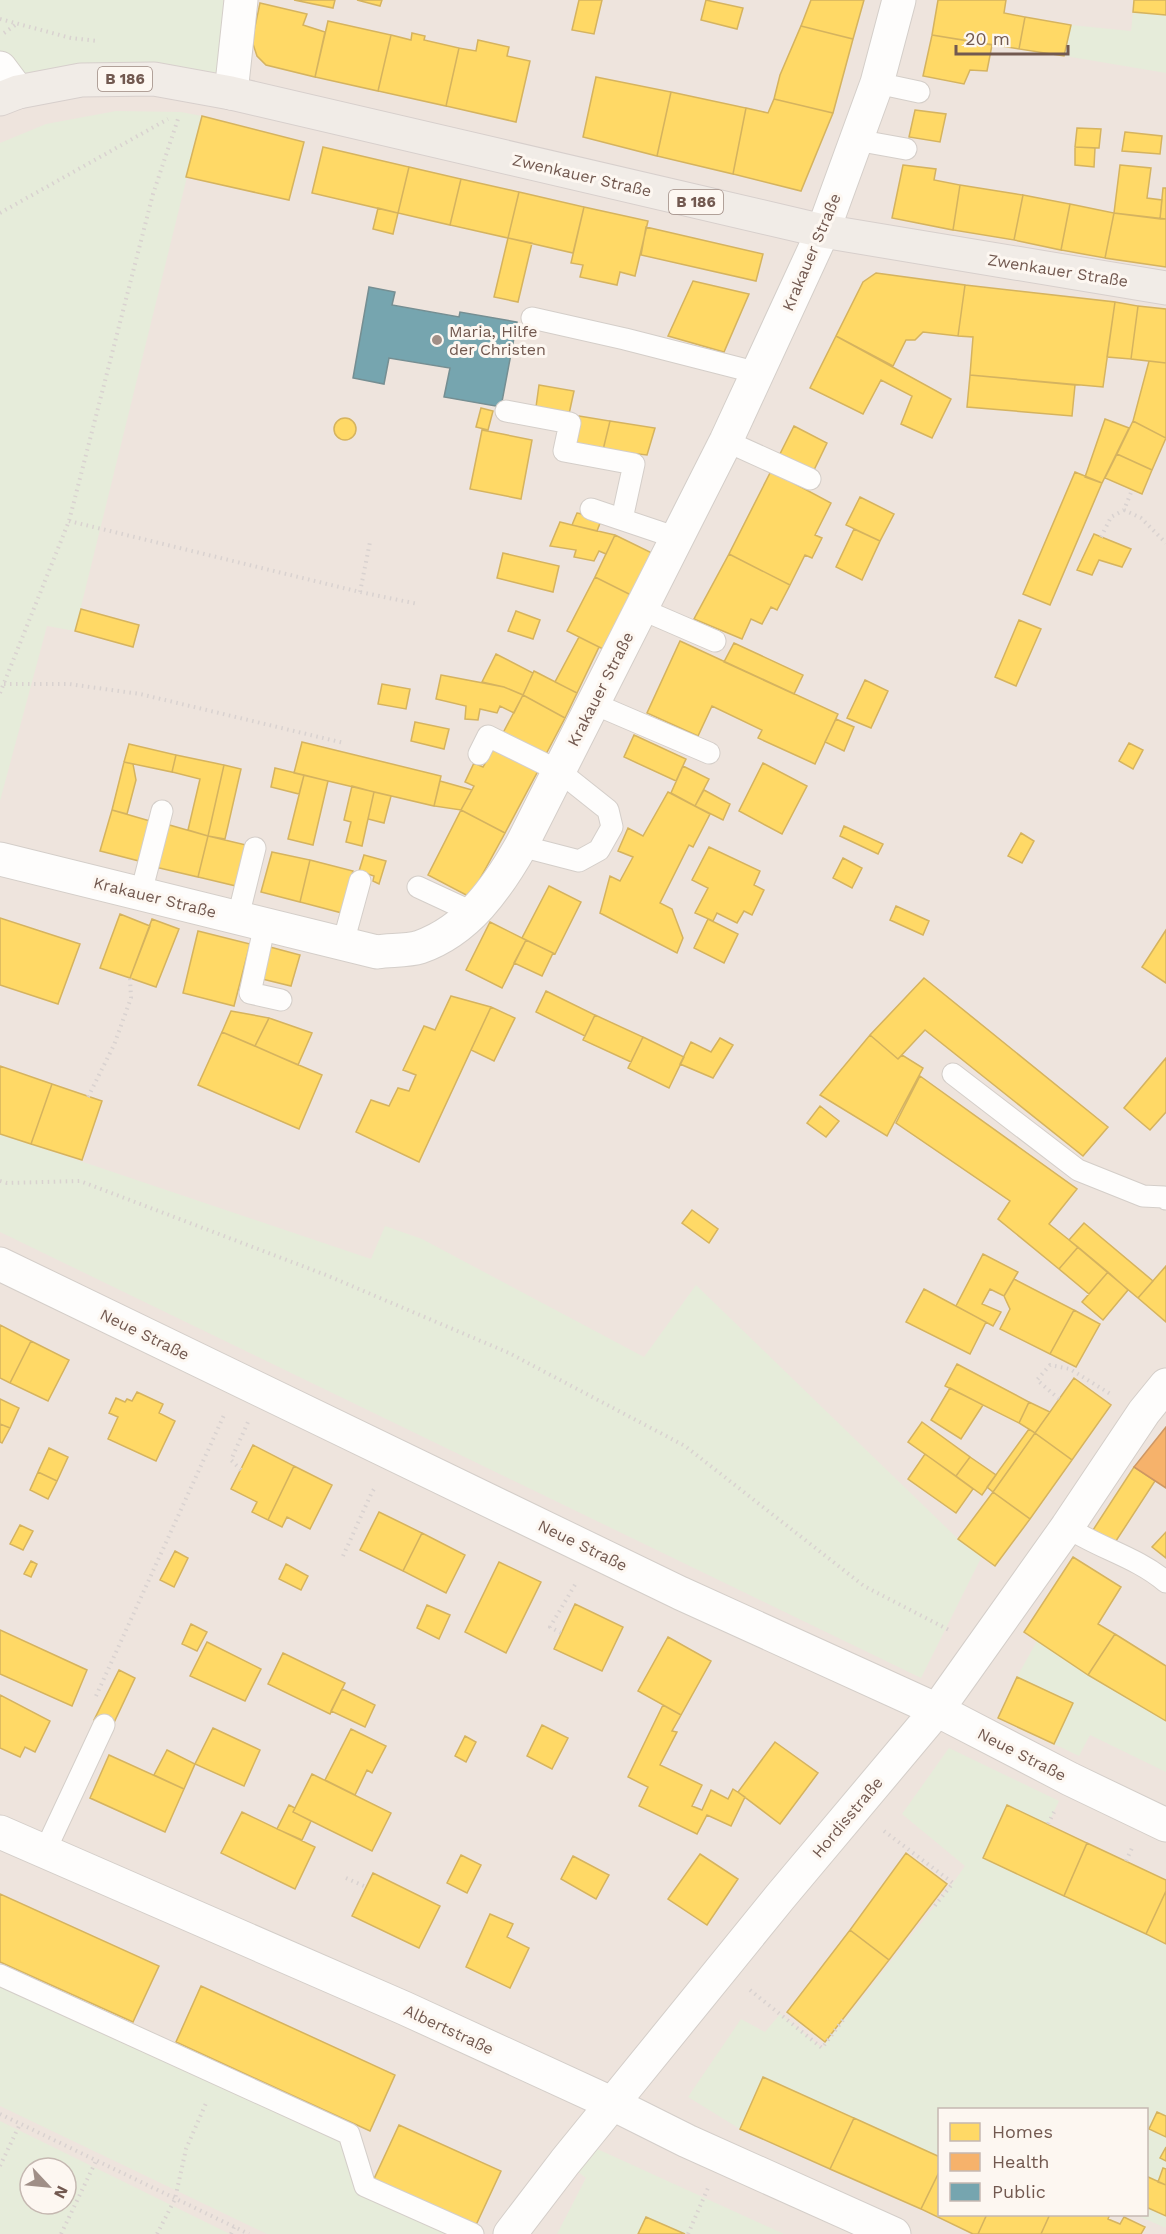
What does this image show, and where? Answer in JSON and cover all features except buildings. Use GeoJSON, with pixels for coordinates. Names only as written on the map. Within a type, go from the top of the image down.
{"type":"FeatureCollection","features":[{"type":"Feature","properties":{"kind":"main road","name":"Zwenkauer Straße"},"geometry":{"type":"LineString","coordinates":[[6,86],[154,79],[231,93],[823,231],[1166,288]]}},
{"type":"Feature","properties":{"kind":"street"},"geometry":{"type":"LineString","coordinates":[[231,93],[242,0]]}},
{"type":"Feature","properties":{"kind":"street","name":"Krakauer Straße"},"geometry":{"type":"LineString","coordinates":[[0,859],[377,952],[419,947],[453,929],[474,913],[500,882],[520,846],[726,441],[758,373],[823,231],[877,83],[899,0]]}},
{"type":"Feature","properties":{"kind":"street","name":"Neue Straße"},"geometry":{"type":"LineString","coordinates":[[0,1264],[680,1593],[937,1710],[1070,1779],[1166,1825]]}},
{"type":"Feature","properties":{"kind":"street","name":"Hordisstraße"},"geometry":{"type":"LineString","coordinates":[[510,2234],[854,1808],[937,1710],[983,1647],[1144,1412],[1166,1385]]}},
{"type":"Feature","properties":{"kind":"street","name":"Albertstraße"},"geometry":{"type":"LineString","coordinates":[[0,1832],[404,2008],[888,2233]]}},
{"type":"Feature","properties":{"kind":"lane"},"geometry":{"type":"LineString","coordinates":[[877,83],[919,92]]}},
{"type":"Feature","properties":{"kind":"lane"},"geometry":{"type":"LineString","coordinates":[[856,140],[906,149]]}},
{"type":"Feature","properties":{"kind":"lane"},"geometry":{"type":"LineString","coordinates":[[531,318],[626,339],[758,373]]}},
{"type":"Feature","properties":{"kind":"lane"},"geometry":{"type":"LineString","coordinates":[[507,411],[570,423],[564,451],[634,464],[622,519]]}},
{"type":"Feature","properties":{"kind":"lane"},"geometry":{"type":"LineString","coordinates":[[726,441],[810,479]]}},
{"type":"Feature","properties":{"kind":"lane"},"geometry":{"type":"LineString","coordinates":[[591,509],[677,538]]}},
{"type":"Feature","properties":{"kind":"lane"},"geometry":{"type":"LineString","coordinates":[[641,609],[715,641]]}},
{"type":"Feature","properties":{"kind":"lane"},"geometry":{"type":"LineString","coordinates":[[592,703],[709,753]]}},
{"type":"Feature","properties":{"kind":"lane"},"geometry":{"type":"LineString","coordinates":[[479,754],[488,736],[559,771],[608,810],[612,827],[600,850],[579,861],[520,846]]}},
{"type":"Feature","properties":{"kind":"lane"},"geometry":{"type":"LineString","coordinates":[[125,889],[162,811]]}},
{"type":"Feature","properties":{"kind":"lane"},"geometry":{"type":"LineString","coordinates":[[255,848],[250,993],[281,1000]]}},
{"type":"Feature","properties":{"kind":"lane"},"geometry":{"type":"LineString","coordinates":[[344,943],[360,881]]}},
{"type":"Feature","properties":{"kind":"lane"},"geometry":{"type":"LineString","coordinates":[[418,887],[474,913]]}},
{"type":"Feature","properties":{"kind":"lane"},"geometry":{"type":"LineString","coordinates":[[953,1074],[1078,1170],[1143,1196],[1166,1199]]}},
{"type":"Feature","properties":{"kind":"lane"},"geometry":{"type":"LineString","coordinates":[[1066,1527],[1086,1540],[1154,1571],[1166,1582]]}},
{"type":"Feature","properties":{"kind":"lane"},"geometry":{"type":"LineString","coordinates":[[45,1851],[104,1725]]}},
{"type":"Feature","properties":{"kind":"lane"},"geometry":{"type":"LineString","coordinates":[[0,1975],[349,2134],[364,2186],[473,2234]]}},
{"type":"Feature","properties":{"kind":"path"},"geometry":{"type":"LineString","coordinates":[[0,36],[19,23]]}},
{"type":"Feature","properties":{"kind":"path"},"geometry":{"type":"LineString","coordinates":[[0,213],[181,112],[153,194],[69,521],[0,693]]}},
{"type":"Feature","properties":{"kind":"path"},"geometry":{"type":"LineString","coordinates":[[1101,537],[1111,517],[1124,510],[1132,490]]}},
{"type":"Feature","properties":{"kind":"path"},"geometry":{"type":"LineString","coordinates":[[1124,510],[1141,518],[1166,543]]}},
{"type":"Feature","properties":{"kind":"path"},"geometry":{"type":"LineString","coordinates":[[69,521],[418,604]]}},
{"type":"Feature","properties":{"kind":"path"},"geometry":{"type":"LineString","coordinates":[[360,592],[370,542]]}},
{"type":"Feature","properties":{"kind":"path"},"geometry":{"type":"LineString","coordinates":[[4,684],[69,684],[140,694],[344,743]]}},
{"type":"Feature","properties":{"kind":"path"},"geometry":{"type":"LineString","coordinates":[[88,1096],[114,1046],[131,998],[130,978]]}},
{"type":"Feature","properties":{"kind":"path"},"geometry":{"type":"LineString","coordinates":[[0,1181],[8,1183],[80,1181],[326,1275],[509,1353],[685,1446],[864,1586],[983,1647]]}},
{"type":"Feature","properties":{"kind":"path"},"geometry":{"type":"LineString","coordinates":[[1059,1399],[1037,1380],[1050,1365],[1070,1369],[1114,1397],[1144,1412]]}},
{"type":"Feature","properties":{"kind":"path"},"geometry":{"type":"LineString","coordinates":[[241,1470],[231,1460],[252,1386]]}},
{"type":"Feature","properties":{"kind":"path"},"geometry":{"type":"LineString","coordinates":[[92,1704],[252,1386]]}},
{"type":"Feature","properties":{"kind":"path"},"geometry":{"type":"LineString","coordinates":[[344,1556],[372,1492],[399,1457]]}},
{"type":"Feature","properties":{"kind":"path"},"geometry":{"type":"LineString","coordinates":[[561,1633],[550,1627],[571,1589],[601,1553]]}},
{"type":"Feature","properties":{"kind":"path"},"geometry":{"type":"LineString","coordinates":[[854,1808],[953,1883],[933,1908]]}},
{"type":"Feature","properties":{"kind":"path"},"geometry":{"type":"LineString","coordinates":[[346,1878],[366,1887]]}},
{"type":"Feature","properties":{"kind":"path"},"geometry":{"type":"LineString","coordinates":[[724,1969],[822,2048],[843,2020]]}},
{"type":"Feature","properties":{"kind":"path"},"geometry":{"type":"LineString","coordinates":[[157,2234],[175,2199],[186,2149],[219,2075]]}},
{"type":"Feature","properties":{"kind":"path"},"geometry":{"type":"LineString","coordinates":[[0,2114],[249,2234]]}},
{"type":"Feature","properties":{"kind":"path"},"geometry":{"type":"LineString","coordinates":[[0,2166],[20,2124]]}},
{"type":"Feature","properties":{"kind":"path"},"geometry":{"type":"LineString","coordinates":[[688,2234],[722,2157]]}},
{"type":"Feature","properties":{"kind":"path"},"geometry":{"type":"LineString","coordinates":[[61,2234],[96,2161]]}},
{"type":"Feature","properties":{"kind":"path"},"geometry":{"type":"LineString","coordinates":[[231,2234],[234,2227]]}},
{"type":"Feature","properties":{"kind":"shaded area"},"geometry":{"type":"Polygon","coordinates":[[[0,0],[1166,0],[1166,2234],[0,2234],[0,0]]]}},
{"type":"Feature","properties":{"kind":"green space"},"geometry":{"type":"Polygon","coordinates":[[[0,0],[223,0],[231,93],[18,92],[0,53],[0,0]]]}},
{"type":"Feature","properties":{"kind":"green space"},"geometry":{"type":"Polygon","coordinates":[[[1133,12],[1166,15],[1166,73],[1065,56],[1071,25],[1131,31],[1133,12]]]}},
{"type":"Feature","properties":{"kind":"green space"},"geometry":{"type":"Polygon","coordinates":[[[116,111],[181,112],[202,116],[75,631],[47,626],[0,801],[0,143],[46,124],[116,111]]]}},
{"type":"Feature","properties":{"kind":"green space"},"geometry":{"type":"Polygon","coordinates":[[[0,1134],[371,1259],[385,1226],[422,1239],[644,1357],[696,1285],[958,1539],[982,1556],[921,1678],[0,1232],[0,1134]]]}},
{"type":"Feature","properties":{"kind":"green space"},"geometry":{"type":"Polygon","coordinates":[[[1037,1641],[1166,1721],[1166,1772],[1090,1735],[1079,1756],[1054,1744],[1073,1703],[1017,1677],[1037,1641]]]}},
{"type":"Feature","properties":{"kind":"green space"},"geometry":{"type":"Polygon","coordinates":[[[949,1748],[1059,1801],[1048,1824],[1007,1806],[983,1858],[1166,1944],[1166,2228],[1138,2216],[1148,2216],[1148,2108],[938,2108],[938,2157],[764,2077],[740,2129],[688,2097],[741,2019],[765,2032],[780,2014],[822,2048],[953,1883],[965,1866],[902,1814],[949,1748]]]}},
{"type":"Feature","properties":{"kind":"green space"},"geometry":{"type":"Polygon","coordinates":[[[0,1975],[349,2134],[361,2172],[469,2234],[267,2234],[0,2106],[0,1975]]]}},
{"type":"Feature","properties":{"kind":"green space"},"geometry":{"type":"Polygon","coordinates":[[[0,2121],[71,2156],[18,2156],[18,2216],[78,2216],[78,2159],[230,2234],[0,2234],[0,2121]]]}},
{"type":"Feature","properties":{"kind":"green space"},"geometry":{"type":"Polygon","coordinates":[[[582,2142],[784,2234],[557,2234],[586,2178],[565,2162],[582,2142]]]}},
{"type":"Feature","properties":{"kind":"place","name":"Maria, Hilfe der Christen"},"geometry":{"type":"Point","coordinates":[437,340]}}]}
